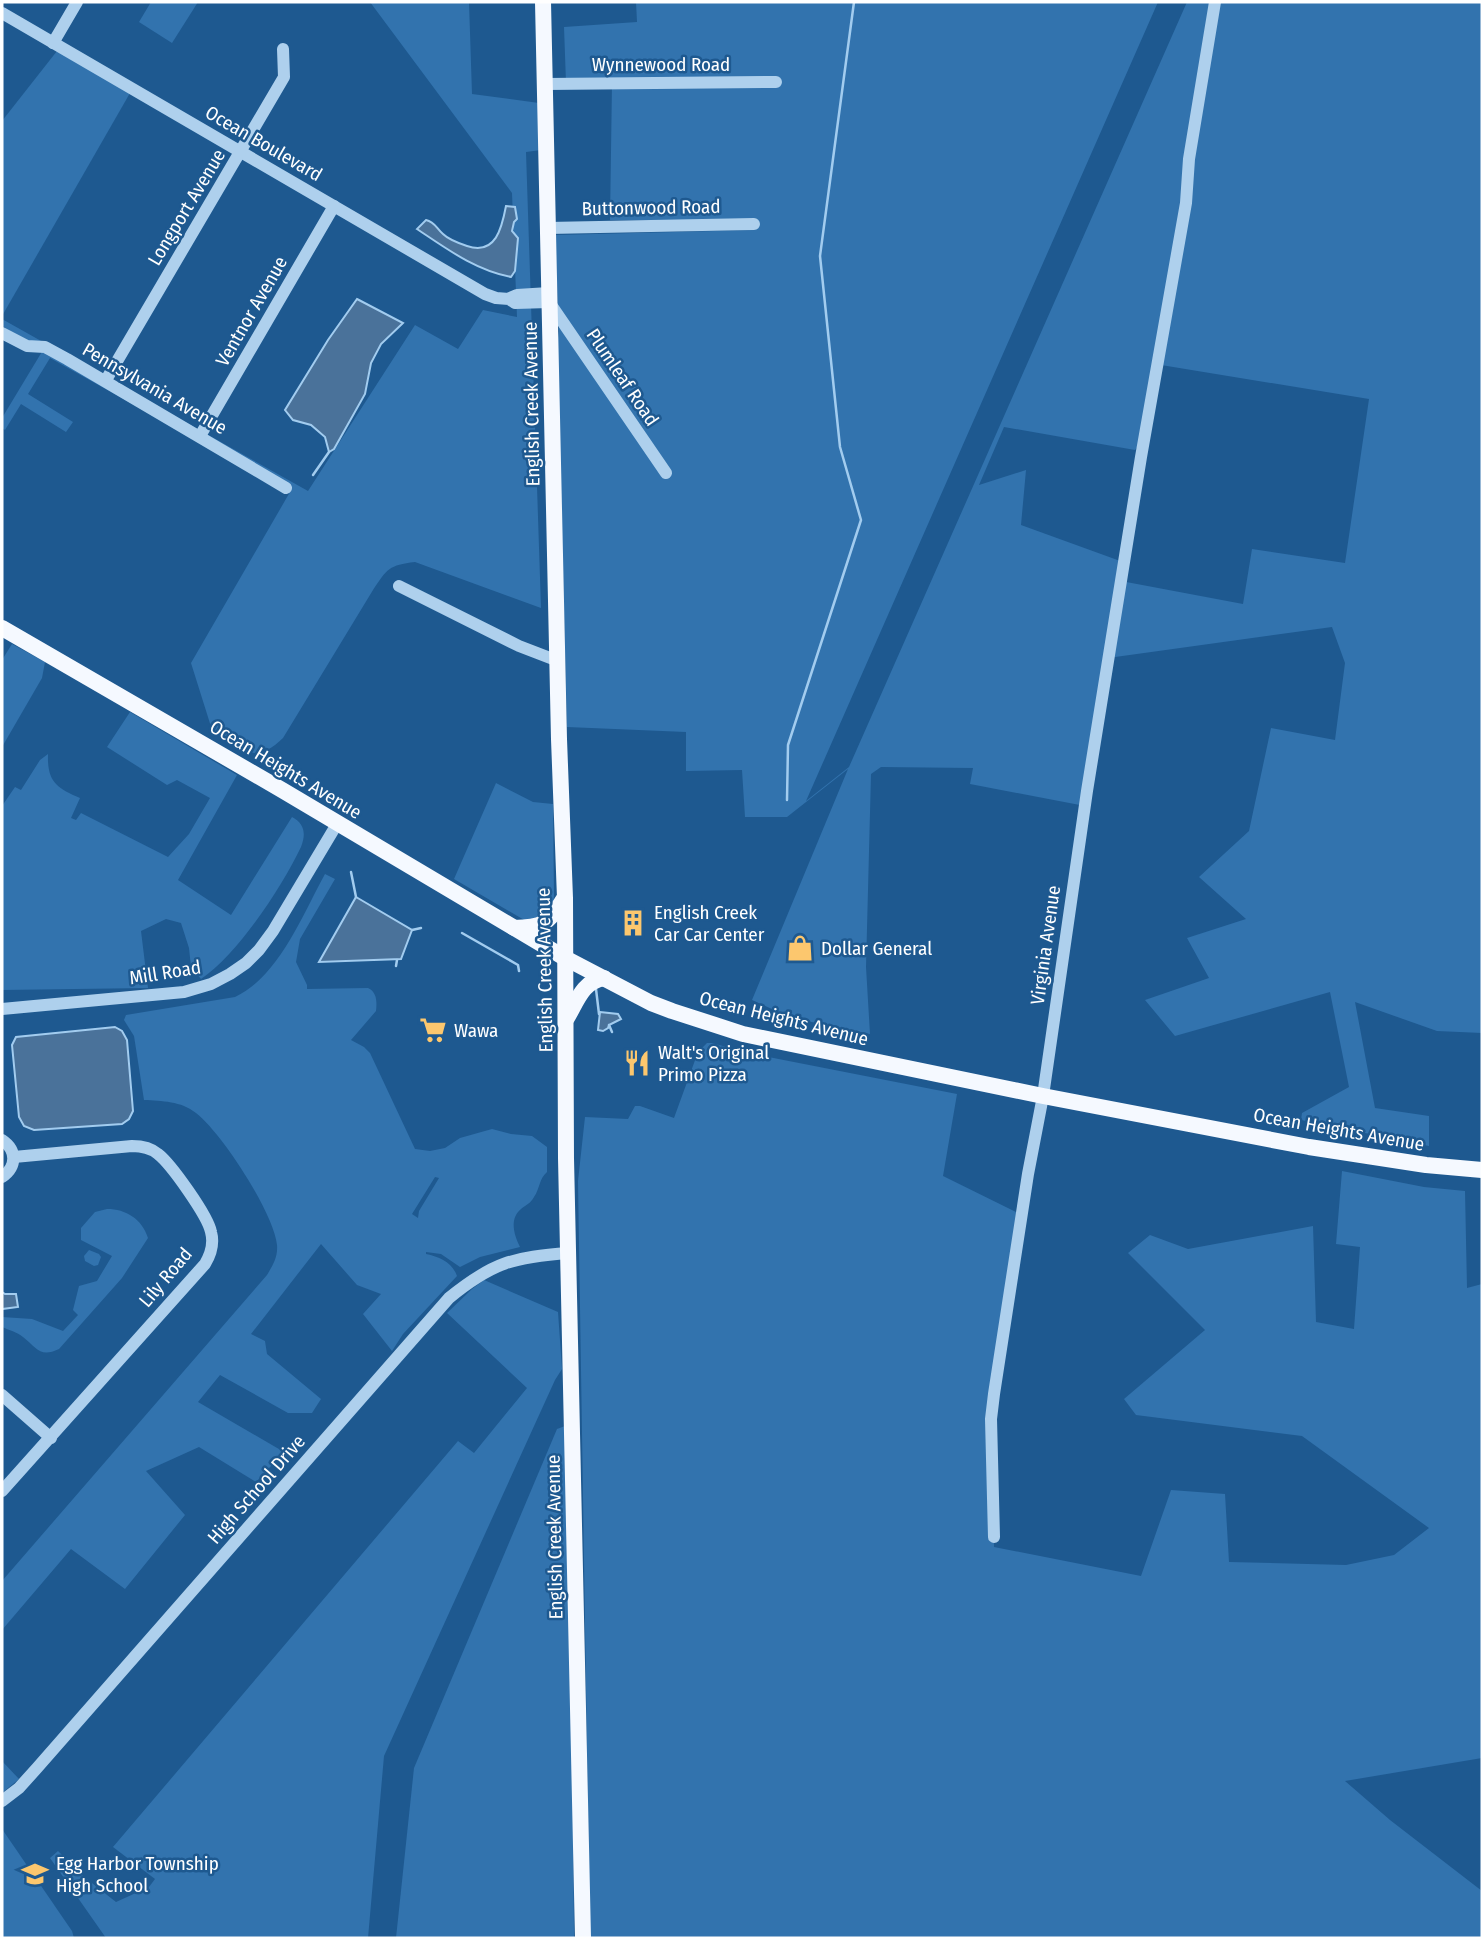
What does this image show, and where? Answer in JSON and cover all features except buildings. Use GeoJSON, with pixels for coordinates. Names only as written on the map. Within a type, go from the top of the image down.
{"type":"FeatureCollection","features":[{"type":"Feature","properties":{"kind":"main road","name":"English Creek Avenue"},"geometry":{"type":"LineString","coordinates":[[544,2],[565,898],[566,1158],[583,1938]]}},
{"type":"Feature","properties":{"kind":"main road","name":"Ocean Heights Avenue"},"geometry":{"type":"LineString","coordinates":[[2,628],[565,958],[651,1003],[711,1025],[743,1034],[1043,1096],[1309,1147],[1426,1166],[1482,1170]]}},
{"type":"Feature","properties":{"kind":"main road"},"geometry":{"type":"LineString","coordinates":[[514,928],[546,923],[565,898]]}},
{"type":"Feature","properties":{"kind":"main road"},"geometry":{"type":"LineString","coordinates":[[566,1020],[586,986],[595,979],[604,978]]}},
{"type":"Feature","properties":{"kind":"street"},"geometry":{"type":"LineString","coordinates":[[53,43],[77,2]]}},
{"type":"Feature","properties":{"kind":"street","name":"Virginia Avenue"},"geometry":{"type":"LineString","coordinates":[[994,1537],[991,1419],[1028,1174],[1043,1096],[1087,791],[1141,457],[1186,203],[1189,159],[1215,2]]}},
{"type":"Feature","properties":{"kind":"street","name":"Ocean Boulevard"},"geometry":{"type":"LineString","coordinates":[[2,13],[485,294],[509,299],[517,295],[550,298]]}},
{"type":"Feature","properties":{"kind":"street","name":"Longport Avenue"},"geometry":{"type":"LineString","coordinates":[[106,380],[284,77],[283,49]]}},
{"type":"Feature","properties":{"kind":"street","name":"Wynnewood Road"},"geometry":{"type":"LineString","coordinates":[[545,83],[776,82]]}},
{"type":"Feature","properties":{"kind":"street","name":"Ventnor Avenue"},"geometry":{"type":"LineString","coordinates":[[200,436],[334,206]]}},
{"type":"Feature","properties":{"kind":"street","name":"Buttonwood Road"},"geometry":{"type":"LineString","coordinates":[[548,228],[754,224]]}},
{"type":"Feature","properties":{"kind":"street","name":"Plumleaf Road"},"geometry":{"type":"LineString","coordinates":[[550,298],[666,473]]}},
{"type":"Feature","properties":{"kind":"street","name":"Pennsylvania Avenue"},"geometry":{"type":"LineString","coordinates":[[2,332],[27,346],[45,347],[106,380],[286,488]]}},
{"type":"Feature","properties":{"kind":"street"},"geometry":{"type":"LineString","coordinates":[[399,586],[519,646],[558,661]]}},
{"type":"Feature","properties":{"kind":"street","name":"Mill Road"},"geometry":{"type":"LineString","coordinates":[[2,1009],[184,992],[211,984],[230,974],[246,963],[273,931],[337,824]]}},
{"type":"Feature","properties":{"kind":"street"},"geometry":{"type":"LineString","coordinates":[[2,1140],[9,1145],[14,1157],[11,1169],[2,1177]]}},
{"type":"Feature","properties":{"kind":"street","name":"Lily Road"},"geometry":{"type":"LineString","coordinates":[[2,1491],[205,1264],[211,1251],[212,1236],[204,1216],[169,1164],[150,1149],[132,1146],[14,1157]]}},
{"type":"Feature","properties":{"kind":"street","name":"High School Drive"},"geometry":{"type":"LineString","coordinates":[[2,1801],[37,1768],[449,1298],[477,1276],[508,1261],[569,1253]]}},
{"type":"Feature","properties":{"kind":"street"},"geometry":{"type":"LineString","coordinates":[[2,1395],[51,1438]]}},
{"type":"Feature","properties":{"kind":"shaded area"},"geometry":{"type":"Polygon","coordinates":[[[151,2],[198,2],[172,43],[139,22],[151,2]]]}},
{"type":"Feature","properties":{"kind":"shaded area"},"geometry":{"type":"Polygon","coordinates":[[[370,2],[469,2],[472,94],[539,103],[541,150],[526,152],[541,608],[415,562],[394,567],[373,590],[283,738],[264,751],[248,752],[213,733],[191,663],[290,492],[50,358],[28,394],[73,422],[66,432],[21,404],[5,430],[2,428],[2,418],[43,350],[2,326],[2,319],[308,491],[415,325],[458,349],[483,310],[517,317],[512,193],[370,2]]]}},
{"type":"Feature","properties":{"kind":"shaded area"},"geometry":{"type":"Polygon","coordinates":[[[636,2],[1158,2],[806,801],[849,767],[1187,2],[1482,2],[1482,1033],[1437,1031],[1355,1002],[1375,1108],[1429,1116],[1429,1146],[1301,1120],[1302,1113],[1349,1087],[1330,992],[1175,1036],[1145,1000],[1209,978],[1187,938],[1246,919],[1199,877],[1249,831],[1271,728],[1335,740],[1345,663],[1332,627],[1108,658],[1085,806],[970,784],[973,768],[881,767],[871,774],[866,967],[870,1034],[792,1018],[752,1000],[848,769],[787,817],[745,817],[742,770],[686,771],[686,732],[567,727],[555,235],[755,230],[758,220],[610,220],[612,83],[566,83],[564,27],[637,22],[636,2]],[[1155,364],[1143,441],[1135,450],[1004,427],[979,485],[1026,470],[1021,525],[1123,562],[1121,581],[1243,604],[1252,549],[1345,563],[1369,399],[1155,364]]]}},
{"type":"Feature","properties":{"kind":"shaded area"},"geometry":{"type":"Polygon","coordinates":[[[57,51],[130,93],[2,316],[2,121],[57,51]]]}},
{"type":"Feature","properties":{"kind":"shaded area"},"geometry":{"type":"Polygon","coordinates":[[[506,206],[515,207],[517,219],[512,231],[518,238],[515,271],[511,277],[473,264],[417,229],[426,220],[454,241],[477,248],[485,247],[500,231],[506,206]]]}},
{"type":"Feature","properties":{"kind":"shaded area"},"geometry":{"type":"Polygon","coordinates":[[[357,299],[403,323],[381,344],[371,363],[365,394],[334,449],[329,452],[325,437],[311,425],[293,420],[285,410],[357,299]]]}},
{"type":"Feature","properties":{"kind":"shaded area"},"geometry":{"type":"Polygon","coordinates":[[[12,644],[45,662],[42,678],[2,747],[2,660],[12,644]]]}},
{"type":"Feature","properties":{"kind":"shaded area"},"geometry":{"type":"Polygon","coordinates":[[[130,712],[237,775],[178,880],[231,915],[292,817],[300,823],[303,830],[301,847],[258,919],[230,953],[201,979],[191,967],[189,948],[181,923],[166,919],[141,931],[148,988],[2,990],[2,806],[15,787],[21,790],[40,760],[48,754],[51,777],[59,787],[80,798],[71,818],[76,820],[81,813],[168,857],[189,834],[210,798],[177,780],[167,785],[107,747],[130,712]]]}},
{"type":"Feature","properties":{"kind":"shaded area"},"geometry":{"type":"Polygon","coordinates":[[[496,783],[533,802],[553,804],[554,896],[553,906],[545,916],[526,921],[454,879],[496,783]]]}},
{"type":"Feature","properties":{"kind":"shaded area"},"geometry":{"type":"Polygon","coordinates":[[[325,874],[335,879],[300,939],[296,962],[307,989],[368,988],[375,995],[376,1011],[351,1040],[370,1053],[415,1149],[430,1151],[445,1148],[460,1138],[492,1129],[532,1136],[547,1147],[547,1172],[533,1199],[515,1217],[515,1232],[520,1247],[480,1257],[460,1267],[441,1254],[426,1252],[449,1264],[457,1276],[403,1334],[392,1351],[363,1314],[381,1294],[357,1285],[321,1244],[251,1334],[265,1341],[267,1354],[321,1399],[312,1413],[288,1413],[220,1375],[198,1402],[284,1452],[256,1482],[199,1447],[146,1471],[185,1515],[125,1589],[71,1549],[2,1630],[2,1581],[267,1275],[277,1253],[274,1231],[257,1194],[207,1123],[184,1106],[144,1100],[134,1036],[124,1020],[126,1015],[235,997],[251,987],[277,960],[325,874]],[[435,1177],[412,1214],[418,1218],[419,1211],[439,1178],[435,1177]]]}},
{"type":"Feature","properties":{"kind":"shaded area"},"geometry":{"type":"Polygon","coordinates":[[[356,897],[412,930],[401,959],[319,962],[356,897]]]}},
{"type":"Feature","properties":{"kind":"shaded area"},"geometry":{"type":"Polygon","coordinates":[[[600,1012],[618,1014],[621,1019],[603,1031],[598,1030],[600,1012]]]}},
{"type":"Feature","properties":{"kind":"shaded area"},"geometry":{"type":"Polygon","coordinates":[[[115,1027],[122,1031],[127,1040],[133,1111],[129,1119],[122,1124],[34,1130],[24,1126],[19,1117],[12,1045],[16,1037],[115,1027]]]}},
{"type":"Feature","properties":{"kind":"shaded area"},"geometry":{"type":"Polygon","coordinates":[[[707,1043],[957,1094],[943,1176],[1022,1215],[993,1418],[994,1547],[1141,1576],[1171,1490],[1225,1494],[1229,1562],[1346,1565],[1394,1555],[1429,1528],[1302,1436],[1136,1415],[1124,1399],[1205,1330],[1128,1253],[1150,1235],[1188,1249],[1313,1226],[1316,1322],[1354,1329],[1360,1247],[1336,1244],[1342,1171],[1424,1187],[1465,1191],[1467,1288],[1482,1284],[1482,1758],[1345,1781],[1390,1820],[1482,1891],[1482,1938],[590,1938],[578,1181],[585,1117],[628,1119],[635,1106],[640,1106],[674,1118],[698,1052],[707,1043]]]}},
{"type":"Feature","properties":{"kind":"shaded area"},"geometry":{"type":"Polygon","coordinates":[[[107,1209],[132,1216],[142,1225],[148,1238],[122,1278],[59,1349],[43,1352],[21,1335],[2,1327],[2,1317],[32,1319],[63,1331],[78,1315],[73,1310],[79,1286],[97,1281],[112,1256],[81,1240],[81,1228],[95,1212],[107,1209]]]}},
{"type":"Feature","properties":{"kind":"shaded area"},"geometry":{"type":"Polygon","coordinates":[[[89,1250],[101,1257],[98,1265],[94,1266],[85,1261],[84,1256],[89,1250]]]}},
{"type":"Feature","properties":{"kind":"shaded area"},"geometry":{"type":"Polygon","coordinates":[[[484,1280],[558,1312],[562,1369],[384,1756],[368,1938],[106,1938],[50,1858],[58,1851],[83,1876],[116,1902],[149,1887],[155,1879],[113,1847],[458,1441],[474,1453],[527,1388],[447,1313],[484,1280]]]}},
{"type":"Feature","properties":{"kind":"shaded area"},"geometry":{"type":"Polygon","coordinates":[[[2,1292],[16,1294],[18,1307],[2,1309],[2,1292]]]}},
{"type":"Feature","properties":{"kind":"shaded area"},"geometry":{"type":"Polygon","coordinates":[[[565,1426],[574,1938],[396,1938],[414,1768],[557,1429],[565,1426]]]}},
{"type":"Feature","properties":{"kind":"shaded area"},"geometry":{"type":"Polygon","coordinates":[[[2,1761],[19,1779],[2,1793],[2,1761]]]}},
{"type":"Feature","properties":{"kind":"shaded area"},"geometry":{"type":"Polygon","coordinates":[[[2,1829],[72,1931],[74,1938],[2,1938],[2,1829]]]}},
{"type":"Feature","properties":{"kind":"waterway"},"geometry":{"type":"LineString","coordinates":[[787,800],[788,745],[861,520],[840,447],[820,256],[854,2]]}},
{"type":"Feature","properties":{"kind":"waterway"},"geometry":{"type":"LineString","coordinates":[[313,475],[329,452]]}},
{"type":"Feature","properties":{"kind":"waterway"},"geometry":{"type":"LineString","coordinates":[[351,872],[356,897]]}},
{"type":"Feature","properties":{"kind":"waterway"},"geometry":{"type":"LineString","coordinates":[[412,930],[421,928]]}},
{"type":"Feature","properties":{"kind":"waterway"},"geometry":{"type":"LineString","coordinates":[[462,933],[518,965],[519,971]]}},
{"type":"Feature","properties":{"kind":"waterway"},"geometry":{"type":"LineString","coordinates":[[396,966],[397,960]]}},
{"type":"Feature","properties":{"kind":"waterway"},"geometry":{"type":"LineString","coordinates":[[596,989],[599,1014]]}},
{"type":"Feature","properties":{"kind":"waterway"},"geometry":{"type":"LineString","coordinates":[[609,1025],[612,1032]]}},
{"type":"Feature","properties":{"kind":"place","name":"English Creek Car Car Center"},"geometry":{"type":"Point","coordinates":[633,923]}},
{"type":"Feature","properties":{"kind":"place","name":"Dollar General"},"geometry":{"type":"Point","coordinates":[800,948]}},
{"type":"Feature","properties":{"kind":"place","name":"Wawa"},"geometry":{"type":"Point","coordinates":[433,1030]}},
{"type":"Feature","properties":{"kind":"place","name":"Walt's Original Primo Pizza"},"geometry":{"type":"Point","coordinates":[637,1063]}},
{"type":"Feature","properties":{"kind":"place","name":"Egg Harbor Township High School"},"geometry":{"type":"Point","coordinates":[35,1874]}}]}
